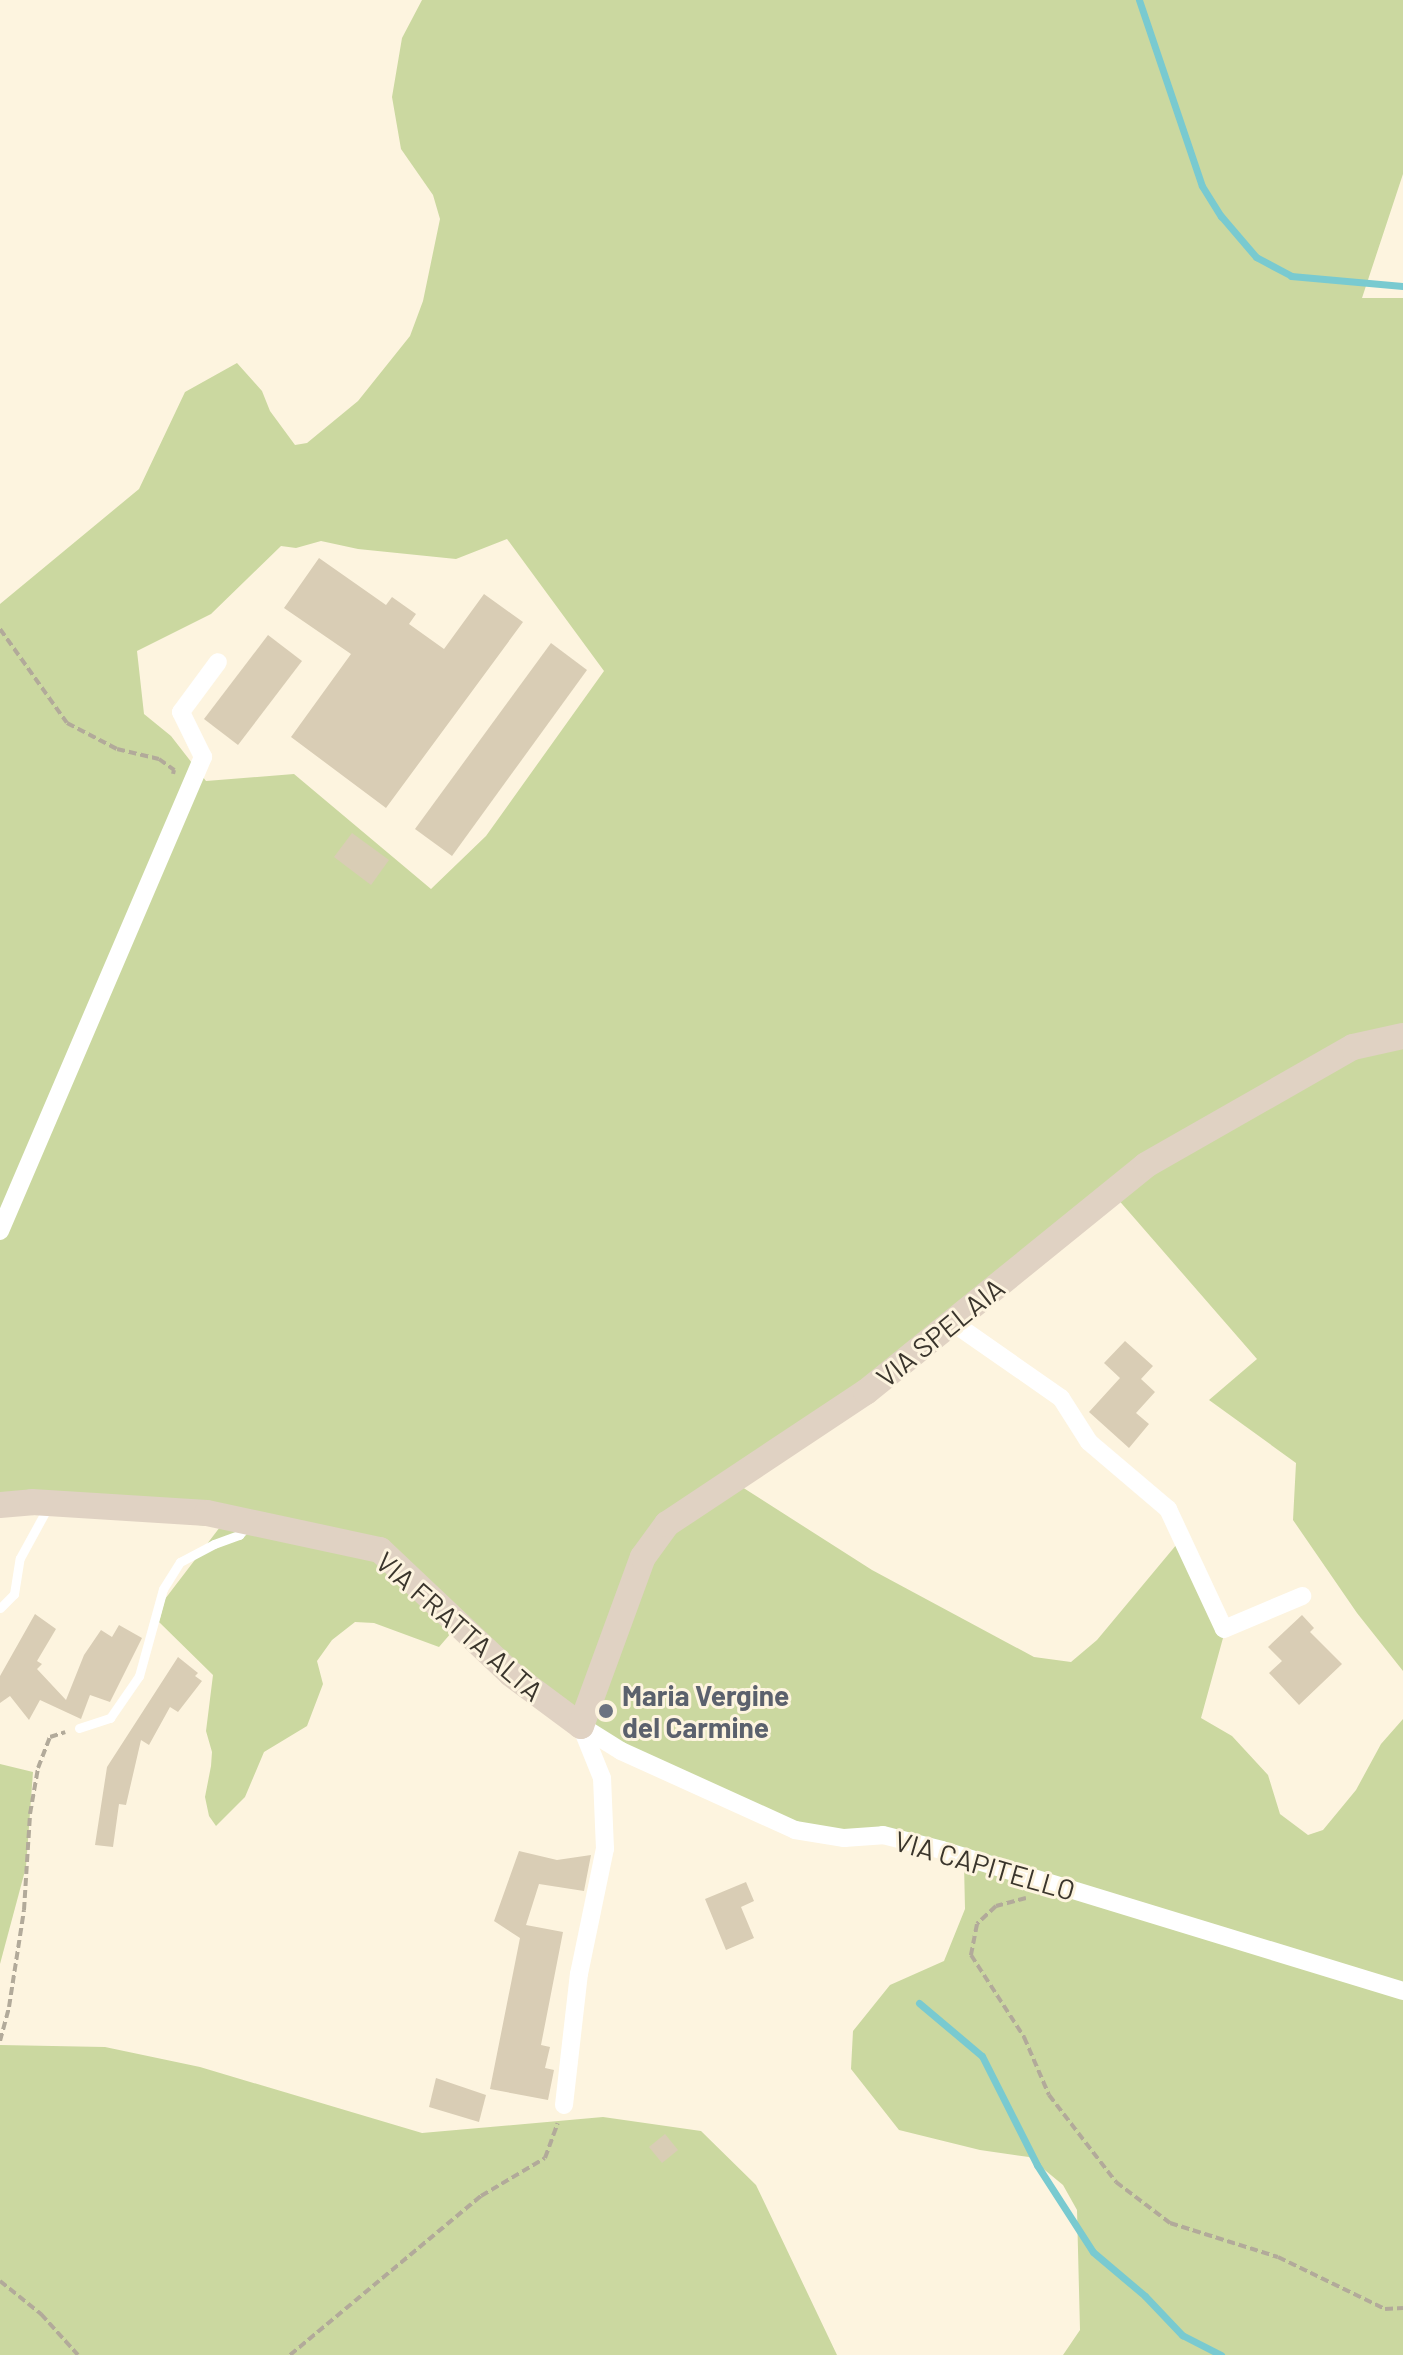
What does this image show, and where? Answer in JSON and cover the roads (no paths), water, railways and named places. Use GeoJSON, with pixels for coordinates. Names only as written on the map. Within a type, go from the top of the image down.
{"type":"FeatureCollection","features":[{"type":"Feature","properties":{"kind":"street"},"geometry":{"type":"LineString","coordinates":[[0,1231],[203,757],[181,712],[218,662]]}},
{"type":"Feature","properties":{"kind":"street","name":"VIA SPELAIA"},"geometry":{"type":"LineString","coordinates":[[581,1726],[643,1557],[667,1524],[866,1392],[1146,1165],[1353,1047],[1403,1036]]}},
{"type":"Feature","properties":{"kind":"street"},"geometry":{"type":"LineString","coordinates":[[952,1322],[1061,1398],[1089,1442],[1168,1509],[1224,1629],[1302,1596]]}},
{"type":"Feature","properties":{"kind":"street","name":"VIA FRATTA ALTA"},"geometry":{"type":"LineString","coordinates":[[0,1505],[50,1503],[207,1513],[380,1550],[511,1674],[581,1726]]}},
{"type":"Feature","properties":{"kind":"street"},"geometry":{"type":"LineString","coordinates":[[564,2105],[579,1974],[605,1849],[602,1778],[581,1726]]}},
{"type":"Feature","properties":{"kind":"street","name":"VIA CAPITELLO"},"geometry":{"type":"LineString","coordinates":[[581,1726],[621,1751],[795,1830],[844,1838],[883,1835],[942,1850],[1403,1991]]}},
{"type":"Feature","properties":{"kind":"lane"},"geometry":{"type":"LineString","coordinates":[[0,1608],[14,1594],[20,1558],[50,1503]]}},
{"type":"Feature","properties":{"kind":"lane"},"geometry":{"type":"LineString","coordinates":[[79,1728],[110,1718],[139,1676],[163,1589],[180,1562],[239,1535],[250,1522]]}},
{"type":"Feature","properties":{"kind":"waterway"},"geometry":{"type":"LineString","coordinates":[[1139,0],[1202,186],[1221,216],[1256,257],[1291,276],[1403,286]]}},
{"type":"Feature","properties":{"kind":"waterway"},"geometry":{"type":"LineString","coordinates":[[919,2003],[982,2056],[1037,2165],[1093,2252],[1145,2296],[1182,2335],[1221,2355]]}},
{"type":"Feature","properties":{"kind":"place","name":"Maria Vergine del Carmine"},"geometry":{"type":"Point","coordinates":[606,1711]}}]}
